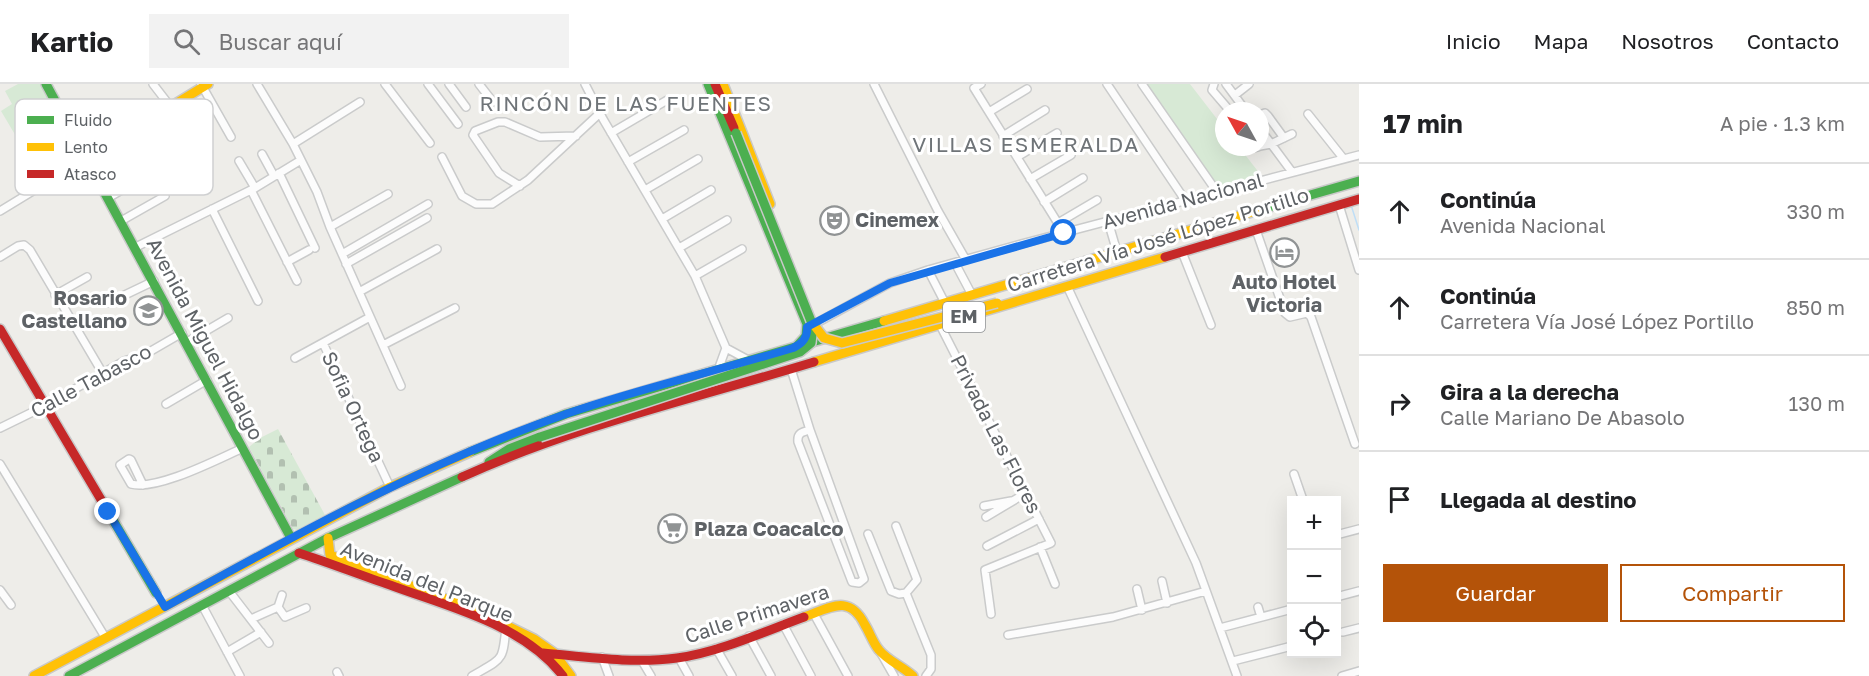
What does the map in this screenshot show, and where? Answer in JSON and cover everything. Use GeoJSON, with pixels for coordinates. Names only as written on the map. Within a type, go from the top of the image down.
{"type":"FeatureCollection","features":[{"type":"Feature","properties":{"kind":"main road","name":"Avenida Miguel Hidalgo"},"geometry":{"type":"LineString","coordinates":[[46,84],[54,99]]}},
{"type":"Feature","properties":{"kind":"main road"},"geometry":{"type":"LineString","coordinates":[[708,84],[812,325],[827,333],[840,334]]}},
{"type":"Feature","properties":{"kind":"main road"},"geometry":{"type":"LineString","coordinates":[[477,470],[509,448],[540,436],[800,352],[811,343],[813,326],[795,277],[715,84]]}},
{"type":"Feature","properties":{"kind":"main road"},"geometry":{"type":"LineString","coordinates":[[723,84],[812,325],[803,342],[793,348]]}},
{"type":"Feature","properties":{"kind":"main road"},"geometry":{"type":"LineString","coordinates":[[183,99],[204,85]]}},
{"type":"Feature","properties":{"kind":"main road"},"geometry":{"type":"LineString","coordinates":[[726,129],[745,166],[812,323],[824,338],[842,343],[851,342],[1046,292]]}},
{"type":"Feature","properties":{"kind":"main road","name":"Carretera Vía José López Portillo"},"geometry":{"type":"LineString","coordinates":[[34,676],[291,537],[390,487],[435,466],[566,414],[1359,181]]}},
{"type":"Feature","properties":{"kind":"main road","name":"Avenida Miguel Hidalgo"},"geometry":{"type":"LineString","coordinates":[[106,195],[291,537]]}},
{"type":"Feature","properties":{"kind":"main road","name":"Carretera Vía José López Portillo"},"geometry":{"type":"LineString","coordinates":[[69,676],[328,538],[477,470],[576,433],[1359,199]]}},
{"type":"Feature","properties":{"kind":"main road"},"geometry":{"type":"LineString","coordinates":[[0,329],[156,593]]}},
{"type":"Feature","properties":{"kind":"main road","name":"Avenida del Parque"},"geometry":{"type":"LineString","coordinates":[[328,538],[330,555],[477,611],[543,653],[553,661],[563,676]]}},
{"type":"Feature","properties":{"kind":"main road","name":"Avenida del Parque"},"geometry":{"type":"LineString","coordinates":[[299,553],[534,639],[554,653],[571,676]]}},
{"type":"Feature","properties":{"kind":"main road","name":"Calle Primavera"},"geometry":{"type":"LineString","coordinates":[[543,653],[642,661],[679,658],[716,648],[841,604],[850,606],[860,616],[881,653],[905,668],[913,676]]}},
{"type":"Feature","properties":{"kind":"street"},"geometry":{"type":"LineString","coordinates":[[153,84],[165,99]]}},
{"type":"Feature","properties":{"kind":"street"},"geometry":{"type":"LineString","coordinates":[[258,84],[293,144],[317,192],[346,264],[401,386]]}},
{"type":"Feature","properties":{"kind":"street"},"geometry":{"type":"LineString","coordinates":[[385,84],[430,143]]}},
{"type":"Feature","properties":{"kind":"street"},"geometry":{"type":"LineString","coordinates":[[428,84],[458,124]]}},
{"type":"Feature","properties":{"kind":"street"},"geometry":{"type":"LineString","coordinates":[[448,84],[466,107]]}},
{"type":"Feature","properties":{"kind":"street"},"geometry":{"type":"LineString","coordinates":[[479,84],[493,102]]}},
{"type":"Feature","properties":{"kind":"street"},"geometry":{"type":"LineString","coordinates":[[585,84],[695,276],[726,348],[750,361]]}},
{"type":"Feature","properties":{"kind":"street"},"geometry":{"type":"LineString","coordinates":[[874,84],[938,211],[966,260]]}},
{"type":"Feature","properties":{"kind":"street"},"geometry":{"type":"LineString","coordinates":[[1107,84],[1185,200]]}},
{"type":"Feature","properties":{"kind":"street"},"geometry":{"type":"LineString","coordinates":[[1142,84],[1217,192]]}},
{"type":"Feature","properties":{"kind":"street"},"geometry":{"type":"LineString","coordinates":[[1214,84],[1212,90],[1223,102]]}},
{"type":"Feature","properties":{"kind":"street"},"geometry":{"type":"LineString","coordinates":[[1226,84],[1239,102]]}},
{"type":"Feature","properties":{"kind":"street"},"geometry":{"type":"LineString","coordinates":[[1234,95],[1249,84]]}},
{"type":"Feature","properties":{"kind":"street"},"geometry":{"type":"LineString","coordinates":[[204,85],[211,99]]}},
{"type":"Feature","properties":{"kind":"street"},"geometry":{"type":"LineString","coordinates":[[978,86],[988,112],[1064,233]]}},
{"type":"Feature","properties":{"kind":"street"},"geometry":{"type":"LineString","coordinates":[[988,112],[1027,89]]}},
{"type":"Feature","properties":{"kind":"street"},"geometry":{"type":"LineString","coordinates":[[611,133],[669,99]]}},
{"type":"Feature","properties":{"kind":"street"},"geometry":{"type":"LineString","coordinates":[[213,102],[231,137]]}},
{"type":"Feature","properties":{"kind":"street"},"geometry":{"type":"LineString","coordinates":[[293,144],[360,102]]}},
{"type":"Feature","properties":{"kind":"street"},"geometry":{"type":"LineString","coordinates":[[1003,136],[1045,110]]}},
{"type":"Feature","properties":{"kind":"street"},"geometry":{"type":"LineString","coordinates":[[442,158],[462,196],[476,204],[492,204],[520,186],[600,113]]}},
{"type":"Feature","properties":{"kind":"street"},"geometry":{"type":"LineString","coordinates":[[1308,114],[1343,158]]}},
{"type":"Feature","properties":{"kind":"street"},"geometry":{"type":"LineString","coordinates":[[1269,117],[1284,138]]}},
{"type":"Feature","properties":{"kind":"street"},"geometry":{"type":"LineString","coordinates":[[520,186],[499,173],[473,135],[476,131],[498,122],[505,122],[540,137],[576,136]]}},
{"type":"Feature","properties":{"kind":"street"},"geometry":{"type":"LineString","coordinates":[[628,162],[684,130]]}},
{"type":"Feature","properties":{"kind":"street"},"geometry":{"type":"LineString","coordinates":[[1017,157],[1057,133]]}},
{"type":"Feature","properties":{"kind":"street"},"geometry":{"type":"LineString","coordinates":[[1271,144],[1292,134]]}},
{"type":"Feature","properties":{"kind":"street"},"geometry":{"type":"LineString","coordinates":[[1269,141],[1292,172]]}},
{"type":"Feature","properties":{"kind":"street"},"geometry":{"type":"LineString","coordinates":[[262,154],[276,175],[312,249],[287,262]]}},
{"type":"Feature","properties":{"kind":"street"},"geometry":{"type":"LineString","coordinates":[[1030,179],[1071,154]]}},
{"type":"Feature","properties":{"kind":"street","name":"Avenida Nacional"},"geometry":{"type":"LineString","coordinates":[[812,325],[890,283],[928,270],[1359,155]]}},
{"type":"Feature","properties":{"kind":"street"},"geometry":{"type":"LineString","coordinates":[[645,190],[698,159]]}},
{"type":"Feature","properties":{"kind":"street"},"geometry":{"type":"LineString","coordinates":[[136,247],[253,189],[301,160]]}},
{"type":"Feature","properties":{"kind":"street"},"geometry":{"type":"LineString","coordinates":[[239,161],[297,281]]}},
{"type":"Feature","properties":{"kind":"street"},"geometry":{"type":"LineString","coordinates":[[1044,202],[1083,178]]}},
{"type":"Feature","properties":{"kind":"street"},"geometry":{"type":"LineString","coordinates":[[662,219],[711,190]]}},
{"type":"Feature","properties":{"kind":"street"},"geometry":{"type":"LineString","coordinates":[[330,227],[388,194]]}},
{"type":"Feature","properties":{"kind":"street"},"geometry":{"type":"LineString","coordinates":[[0,211],[26,195]]}},
{"type":"Feature","properties":{"kind":"street"},"geometry":{"type":"LineString","coordinates":[[108,198],[113,195]]}},
{"type":"Feature","properties":{"kind":"street"},"geometry":{"type":"LineString","coordinates":[[121,221],[165,196]]}},
{"type":"Feature","properties":{"kind":"street"},"geometry":{"type":"LineString","coordinates":[[1058,223],[1097,200]]}},
{"type":"Feature","properties":{"kind":"street"},"geometry":{"type":"LineString","coordinates":[[342,254],[428,204]]}},
{"type":"Feature","properties":{"kind":"street"},"geometry":{"type":"LineString","coordinates":[[1339,205],[1359,270]]}},
{"type":"Feature","properties":{"kind":"street"},"geometry":{"type":"LineString","coordinates":[[212,209],[258,301]]}},
{"type":"Feature","properties":{"kind":"street"},"geometry":{"type":"LineString","coordinates":[[346,264],[427,218]]}},
{"type":"Feature","properties":{"kind":"street"},"geometry":{"type":"LineString","coordinates":[[679,248],[727,220]]}},
{"type":"Feature","properties":{"kind":"street"},"geometry":{"type":"LineString","coordinates":[[1107,221],[1117,252]]}},
{"type":"Feature","properties":{"kind":"street"},"geometry":{"type":"LineString","coordinates":[[1256,230],[1285,313],[1290,317],[1307,313],[1311,317],[1355,444]]}},
{"type":"Feature","properties":{"kind":"street"},"geometry":{"type":"LineString","coordinates":[[0,257],[18,246],[24,245],[30,250],[102,372]]}},
{"type":"Feature","properties":{"kind":"street"},"geometry":{"type":"LineString","coordinates":[[359,292],[437,249]]}},
{"type":"Feature","properties":{"kind":"street"},"geometry":{"type":"LineString","coordinates":[[695,276],[742,249]]}},
{"type":"Feature","properties":{"kind":"street"},"geometry":{"type":"LineString","coordinates":[[1182,252],[1211,325]]}},
{"type":"Feature","properties":{"kind":"street"},"geometry":{"type":"LineString","coordinates":[[955,263],[972,295]]}},
{"type":"Feature","properties":{"kind":"street"},"geometry":{"type":"LineString","coordinates":[[928,270],[945,303]]}},
{"type":"Feature","properties":{"kind":"street"},"geometry":{"type":"LineString","coordinates":[[55,295],[87,277]]}},
{"type":"Feature","properties":{"kind":"street"},"geometry":{"type":"LineString","coordinates":[[108,303],[154,281]]}},
{"type":"Feature","properties":{"kind":"street"},"geometry":{"type":"LineString","coordinates":[[1067,286],[1196,563],[1237,676]]}},
{"type":"Feature","properties":{"kind":"street"},"geometry":{"type":"LineString","coordinates":[[383,345],[455,308]]}},
{"type":"Feature","properties":{"kind":"street","name":"Sofia Ortega"},"geometry":{"type":"LineString","coordinates":[[370,317],[323,343],[390,487]]}},
{"type":"Feature","properties":{"kind":"street","name":"Calle Tabasco"},"geometry":{"type":"LineString","coordinates":[[0,428],[45,406],[124,361],[144,355],[228,318]]}},
{"type":"Feature","properties":{"kind":"street","name":"Privada Las Flores"},"geometry":{"type":"LineString","coordinates":[[940,325],[1051,543],[1040,547]]}},
{"type":"Feature","properties":{"kind":"street"},"geometry":{"type":"LineString","coordinates":[[294,358],[323,343]]}},
{"type":"Feature","properties":{"kind":"street"},"geometry":{"type":"LineString","coordinates":[[718,370],[726,348]]}},
{"type":"Feature","properties":{"kind":"street"},"geometry":{"type":"LineString","coordinates":[[791,369],[810,430],[864,579],[859,583],[852,582],[798,442],[800,433],[810,430]]}},
{"type":"Feature","properties":{"kind":"street"},"geometry":{"type":"LineString","coordinates":[[166,404],[207,380]]}},
{"type":"Feature","properties":{"kind":"street"},"geometry":{"type":"LineString","coordinates":[[143,485],[166,481],[243,448]]}},
{"type":"Feature","properties":{"kind":"street"},"geometry":{"type":"LineString","coordinates":[[0,464],[105,637]]}},
{"type":"Feature","properties":{"kind":"street"},"geometry":{"type":"LineString","coordinates":[[1294,474],[1301,496]]}},
{"type":"Feature","properties":{"kind":"street"},"geometry":{"type":"LineString","coordinates":[[986,517],[1026,493]]}},
{"type":"Feature","properties":{"kind":"street"},"geometry":{"type":"LineString","coordinates":[[984,506],[1011,501]]}},
{"type":"Feature","properties":{"kind":"street"},"geometry":{"type":"LineString","coordinates":[[987,546],[1039,519]]}},
{"type":"Feature","properties":{"kind":"street"},"geometry":{"type":"LineString","coordinates":[[868,534],[891,591],[899,594],[906,593],[917,580],[896,526]]}},
{"type":"Feature","properties":{"kind":"street"},"geometry":{"type":"LineString","coordinates":[[1341,534],[1359,529]]}},
{"type":"Feature","properties":{"kind":"street"},"geometry":{"type":"LineString","coordinates":[[991,614],[985,570],[1040,547],[1055,584]]}},
{"type":"Feature","properties":{"kind":"street"},"geometry":{"type":"LineString","coordinates":[[1162,581],[1167,603]]}},
{"type":"Feature","properties":{"kind":"street"},"geometry":{"type":"LineString","coordinates":[[1137,589],[1142,610]]}},
{"type":"Feature","properties":{"kind":"street"},"geometry":{"type":"LineString","coordinates":[[0,590],[10,605]]}},
{"type":"Feature","properties":{"kind":"street"},"geometry":{"type":"LineString","coordinates":[[228,591],[269,643]]}},
{"type":"Feature","properties":{"kind":"street"},"geometry":{"type":"LineString","coordinates":[[1008,635],[1113,617],[1206,591]]}},
{"type":"Feature","properties":{"kind":"street"},"geometry":{"type":"LineString","coordinates":[[1341,596],[1359,591]]}},
{"type":"Feature","properties":{"kind":"street"},"geometry":{"type":"LineString","coordinates":[[156,593],[165,607]]}},
{"type":"Feature","properties":{"kind":"street"},"geometry":{"type":"LineString","coordinates":[[906,593],[931,655],[932,669],[926,676]]}},
{"type":"Feature","properties":{"kind":"street"},"geometry":{"type":"LineString","coordinates":[[251,620],[278,607],[282,595]]}},
{"type":"Feature","properties":{"kind":"street"},"geometry":{"type":"LineString","coordinates":[[202,605],[240,676]]}},
{"type":"Feature","properties":{"kind":"street"},"geometry":{"type":"LineString","coordinates":[[278,607],[285,617],[306,608]]}},
{"type":"Feature","properties":{"kind":"street"},"geometry":{"type":"LineString","coordinates":[[1258,607],[1261,617]]}},
{"type":"Feature","properties":{"kind":"street"},"geometry":{"type":"LineString","coordinates":[[1221,628],[1287,610]]}},
{"type":"Feature","properties":{"kind":"street"},"geometry":{"type":"LineString","coordinates":[[814,614],[848,676]]}},
{"type":"Feature","properties":{"kind":"street"},"geometry":{"type":"LineString","coordinates":[[783,624],[811,676]]}},
{"type":"Feature","properties":{"kind":"street"},"geometry":{"type":"LineString","coordinates":[[472,676],[499,661],[504,653],[506,628]]}},
{"type":"Feature","properties":{"kind":"street"},"geometry":{"type":"LineString","coordinates":[[1341,632],[1359,628]]}},
{"type":"Feature","properties":{"kind":"street"},"geometry":{"type":"LineString","coordinates":[[227,652],[261,633]]}},
{"type":"Feature","properties":{"kind":"street"},"geometry":{"type":"LineString","coordinates":[[749,636],[771,676]]}},
{"type":"Feature","properties":{"kind":"street"},"geometry":{"type":"LineString","coordinates":[[1233,661],[1287,647]]}},
{"type":"Feature","properties":{"kind":"street"},"geometry":{"type":"LineString","coordinates":[[716,648],[732,676]]}},
{"type":"Feature","properties":{"kind":"street"},"geometry":{"type":"LineString","coordinates":[[881,653],[894,676]]}},
{"type":"Feature","properties":{"kind":"street"},"geometry":{"type":"LineString","coordinates":[[602,657],[609,676]]}},
{"type":"Feature","properties":{"kind":"street"},"geometry":{"type":"LineString","coordinates":[[679,658],[689,676]]}},
{"type":"Feature","properties":{"kind":"street"},"geometry":{"type":"LineString","coordinates":[[642,661],[651,676]]}},
{"type":"Feature","properties":{"kind":"street"},"geometry":{"type":"LineString","coordinates":[[1342,676],[1359,671]]}},
{"type":"Feature","properties":{"kind":"green space"},"geometry":{"type":"Polygon","coordinates":[[[18,84],[40,84],[49,99],[15,99],[15,135],[1,111],[12,104],[5,91],[18,84]]]}},
{"type":"Feature","properties":{"kind":"green space"},"geometry":{"type":"Polygon","coordinates":[[[1146,84],[1190,84],[1215,116],[1215,156],[1246,156],[1264,179],[1221,191],[1146,84]]]}},
{"type":"Feature","properties":{"kind":"green space"},"geometry":{"type":"Polygon","coordinates":[[[278,429],[325,515],[297,530],[293,529],[249,447],[260,438],[278,429]]]}},
{"type":"Feature","properties":{"kind":"waterway"},"geometry":{"type":"LineString","coordinates":[[1351,205],[1359,230]]}},
{"type":"Feature","properties":{"kind":"traffic: fast"},"geometry":{"type":"LineString","coordinates":[[46,84],[54,99]]}},
{"type":"Feature","properties":{"kind":"traffic: fast"},"geometry":{"type":"LineString","coordinates":[[708,84],[807,324],[806,336],[797,346]]}},
{"type":"Feature","properties":{"kind":"traffic: fast"},"geometry":{"type":"LineString","coordinates":[[540,437],[800,352],[811,343],[813,326],[736,133]]}},
{"type":"Feature","properties":{"kind":"traffic: fast"},"geometry":{"type":"LineString","coordinates":[[1262,209],[1359,181]]}},
{"type":"Feature","properties":{"kind":"traffic: fast"},"geometry":{"type":"LineString","coordinates":[[106,195],[291,538]]}},
{"type":"Feature","properties":{"kind":"traffic: fast"},"geometry":{"type":"LineString","coordinates":[[470,452],[566,414],[884,321]]}},
{"type":"Feature","properties":{"kind":"traffic: fast"},"geometry":{"type":"LineString","coordinates":[[489,462],[509,449],[540,437]]}},
{"type":"Feature","properties":{"kind":"traffic: fast"},"geometry":{"type":"LineString","coordinates":[[69,676],[328,538],[462,477]]}},
{"type":"Feature","properties":{"kind":"traffic: fast"},"geometry":{"type":"LineString","coordinates":[[103,503],[156,593]]}},
{"type":"Feature","properties":{"kind":"traffic: slow"},"geometry":{"type":"LineString","coordinates":[[183,99],[208,84]]}},
{"type":"Feature","properties":{"kind":"traffic: slow"},"geometry":{"type":"LineString","coordinates":[[723,84],[770,204]]}},
{"type":"Feature","properties":{"kind":"traffic: slow"},"geometry":{"type":"LineString","coordinates":[[884,321],[1262,209]]}},
{"type":"Feature","properties":{"kind":"traffic: slow"},"geometry":{"type":"LineString","coordinates":[[814,362],[1165,257]]}},
{"type":"Feature","properties":{"kind":"traffic: slow"},"geometry":{"type":"LineString","coordinates":[[814,325],[824,338],[842,343],[997,303]]}},
{"type":"Feature","properties":{"kind":"traffic: slow"},"geometry":{"type":"LineString","coordinates":[[34,676],[390,487],[470,452]]}},
{"type":"Feature","properties":{"kind":"traffic: slow"},"geometry":{"type":"LineString","coordinates":[[328,538],[330,555],[477,611],[534,639],[554,653],[571,676]]}},
{"type":"Feature","properties":{"kind":"traffic: slow"},"geometry":{"type":"LineString","coordinates":[[804,617],[831,607],[846,606],[852,609],[859,615],[879,650],[913,676]]}},
{"type":"Feature","properties":{"kind":"traffic: jam"},"geometry":{"type":"LineString","coordinates":[[715,84],[734,128]]}},
{"type":"Feature","properties":{"kind":"traffic: jam"},"geometry":{"type":"LineString","coordinates":[[1165,257],[1359,199]]}},
{"type":"Feature","properties":{"kind":"traffic: jam"},"geometry":{"type":"LineString","coordinates":[[0,329],[103,503]]}},
{"type":"Feature","properties":{"kind":"traffic: jam"},"geometry":{"type":"LineString","coordinates":[[462,477],[504,459],[591,428],[814,362]]}},
{"type":"Feature","properties":{"kind":"traffic: jam"},"geometry":{"type":"LineString","coordinates":[[299,553],[484,619],[527,643],[547,658],[563,676]]}},
{"type":"Feature","properties":{"kind":"traffic: jam"},"geometry":{"type":"LineString","coordinates":[[543,653],[627,660],[677,658],[725,647],[804,617]]}},
{"type":"Feature","properties":{"kind":"place","name":"Cinemex"},"geometry":{"type":"Point","coordinates":[834,220]}},
{"type":"Feature","properties":{"kind":"place","name":"Auto Hotel Victoria"},"geometry":{"type":"Point","coordinates":[1284,252]}},
{"type":"Feature","properties":{"kind":"place","name":"Rosario Castellano"},"geometry":{"type":"Point","coordinates":[148,310]}},
{"type":"Feature","properties":{"kind":"place","name":"Plaza Coacalco"},"geometry":{"type":"Point","coordinates":[673,529]}},
{"type":"Feature","properties":{"kind":"district","name":"RINCÓN DE LAS FUENTES"},"geometry":{"type":"Point","coordinates":[626,104]}},
{"type":"Feature","properties":{"kind":"district","name":"VILLAS ESMERALDA"},"geometry":{"type":"Point","coordinates":[1026,145]}},
{"type":"Feature","properties":{"kind":"route"},"geometry":{"type":"LineString","coordinates":[[108,512],[165,607],[291,537],[435,466],[566,414],[799,346],[807,336],[807,327],[890,283],[928,270],[1064,233]]}}]}
